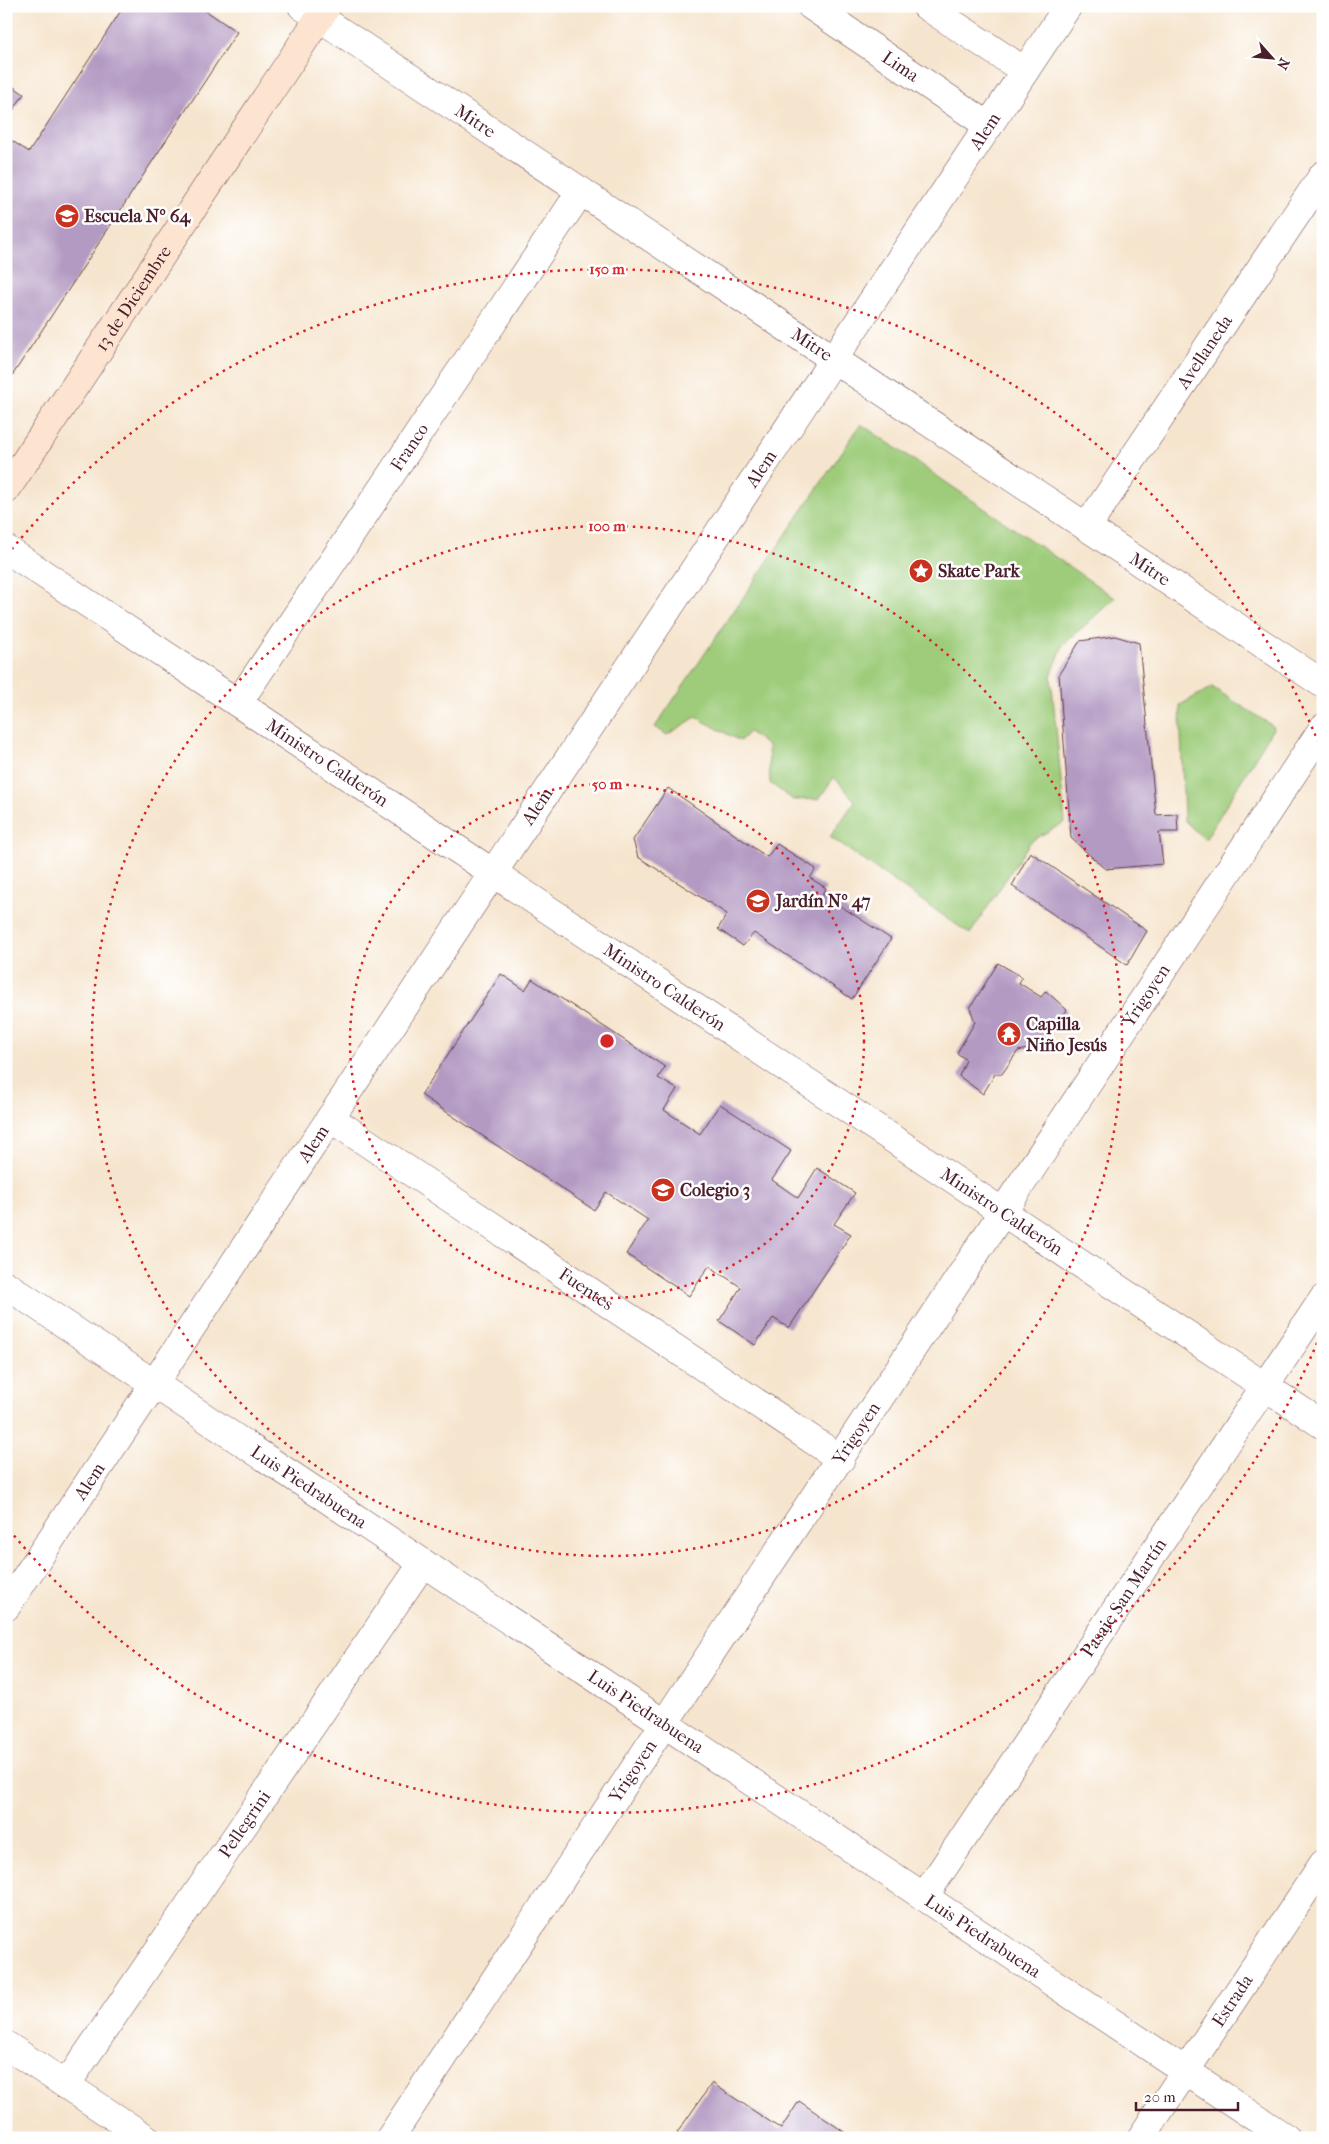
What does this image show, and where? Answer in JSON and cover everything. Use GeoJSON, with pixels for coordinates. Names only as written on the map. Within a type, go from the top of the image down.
{"type":"FeatureCollection","features":[{"type":"Feature","properties":{"kind":"street","name":"Lima"},"geometry":{"type":"LineString","coordinates":[[811,6],[989,126]]}},
{"type":"Feature","properties":{"kind":"street"},"geometry":{"type":"LineString","coordinates":[[926,6],[1025,71]]}},
{"type":"Feature","properties":{"kind":"street","name":"Alem"},"geometry":{"type":"LineString","coordinates":[[6,1606],[1068,6]]}},
{"type":"Feature","properties":{"kind":"street","name":"Mitre"},"geometry":{"type":"LineString","coordinates":[[316,10],[581,191],[1323,684]]}},
{"type":"Feature","properties":{"kind":"street","name":"13 de Diciembre"},"geometry":{"type":"LineString","coordinates":[[6,490],[316,10]]}},
{"type":"Feature","properties":{"kind":"street","name":"Avellaneda"},"geometry":{"type":"LineString","coordinates":[[1087,527],[1323,176]]}},
{"type":"Feature","properties":{"kind":"street","name":"Franco"},"geometry":{"type":"LineString","coordinates":[[238,704],[581,191]]}},
{"type":"Feature","properties":{"kind":"street","name":"Ministro Calderón"},"geometry":{"type":"LineString","coordinates":[[6,549],[1323,1425]]}},
{"type":"Feature","properties":{"kind":"street","name":"Yrigoyen"},"geometry":{"type":"LineString","coordinates":[[390,2138],[1323,728]]}},
{"type":"Feature","properties":{"kind":"street","name":"Fuentes"},"geometry":{"type":"LineString","coordinates":[[330,1118],[841,1459]]}},
{"type":"Feature","properties":{"kind":"street","name":"Luis Piedrabuena"},"geometry":{"type":"LineString","coordinates":[[6,1285],[1286,2138]]}},
{"type":"Feature","properties":{"kind":"street","name":"Pasaje San Martín"},"geometry":{"type":"LineString","coordinates":[[924,1897],[1323,1299]]}},
{"type":"Feature","properties":{"kind":"street","name":"Pellegrini"},"geometry":{"type":"LineString","coordinates":[[66,2085],[423,1563]]}},
{"type":"Feature","properties":{"kind":"street","name":"Estrada"},"geometry":{"type":"LineString","coordinates":[[1141,2138],[1323,1864]]}},
{"type":"Feature","properties":{"kind":"street"},"geometry":{"type":"LineString","coordinates":[[6,2045],[146,2138]]}},
{"type":"Feature","properties":{"kind":"green space","name":"Skate Park"},"geometry":{"type":"Polygon","coordinates":[[[861,424],[1115,598],[1063,645],[1051,676],[1065,822],[1031,841],[970,934],[830,837],[855,801],[834,777],[819,799],[793,800],[770,783],[768,746],[749,732],[740,741],[696,717],[667,735],[655,727],[861,424]]]}},
{"type":"Feature","properties":{"kind":"green space"},"geometry":{"type":"Polygon","coordinates":[[[1212,687],[1274,727],[1205,840],[1184,820],[1180,705],[1212,687]]]}},
{"type":"Feature","properties":{"kind":"building"},"geometry":{"type":"Polygon","coordinates":[[[124,6],[199,6],[237,32],[6,385],[6,137],[29,152],[124,6]]]}},
{"type":"Feature","properties":{"kind":"building"},"geometry":{"type":"Polygon","coordinates":[[[6,82],[24,94],[6,121],[6,82]]]}},
{"type":"Feature","properties":{"kind":"building"},"geometry":{"type":"Polygon","coordinates":[[[1115,636],[1139,643],[1156,815],[1177,814],[1178,832],[1159,832],[1163,864],[1105,869],[1071,838],[1059,674],[1080,641],[1115,636]]]}},
{"type":"Feature","properties":{"kind":"building"},"geometry":{"type":"Polygon","coordinates":[[[668,788],[767,857],[777,844],[816,869],[810,878],[826,888],[822,894],[891,939],[852,999],[754,933],[743,946],[718,929],[727,914],[638,857],[633,840],[668,788]]]}},
{"type":"Feature","properties":{"kind":"building"},"geometry":{"type":"Polygon","coordinates":[[[1030,852],[1147,931],[1127,965],[1012,886],[1030,852]]]}},
{"type":"Feature","properties":{"kind":"building","name":"Capilla Niño Jesús"},"geometry":{"type":"Polygon","coordinates":[[[998,963],[1022,977],[1019,983],[1041,997],[1046,991],[1067,1010],[1041,1046],[1018,1051],[1002,1074],[995,1074],[983,1094],[959,1076],[966,1060],[957,1053],[975,1022],[970,1008],[998,963]]]}},
{"type":"Feature","properties":{"kind":"building"},"geometry":{"type":"Polygon","coordinates":[[[501,974],[525,990],[532,979],[665,1067],[658,1078],[677,1089],[664,1110],[700,1134],[720,1104],[791,1151],[772,1180],[798,1198],[817,1168],[855,1193],[834,1224],[851,1234],[789,1328],[773,1318],[755,1345],[719,1321],[741,1287],[709,1266],[689,1296],[626,1254],[648,1220],[606,1192],[594,1210],[421,1095],[501,974]]]}},
{"type":"Feature","properties":{"kind":"building"},"geometry":{"type":"Polygon","coordinates":[[[712,2083],[781,2129],[799,2101],[853,2138],[684,2138],[677,2133],[712,2083]]]}},
{"type":"Feature","properties":{"kind":"place","name":"Escuela Nº 64"},"geometry":{"type":"Point","coordinates":[67,216]}},
{"type":"Feature","properties":{"kind":"place","name":"Skate Park"},"geometry":{"type":"Point","coordinates":[921,571]}},
{"type":"Feature","properties":{"kind":"place","name":"Jardín Nº 47"},"geometry":{"type":"Point","coordinates":[758,901]}},
{"type":"Feature","properties":{"kind":"place","name":"Capilla Niño Jesús"},"geometry":{"type":"Point","coordinates":[1009,1034]}},
{"type":"Feature","properties":{"kind":"place","name":"Colegio 3"},"geometry":{"type":"Point","coordinates":[663,1190]}}]}
